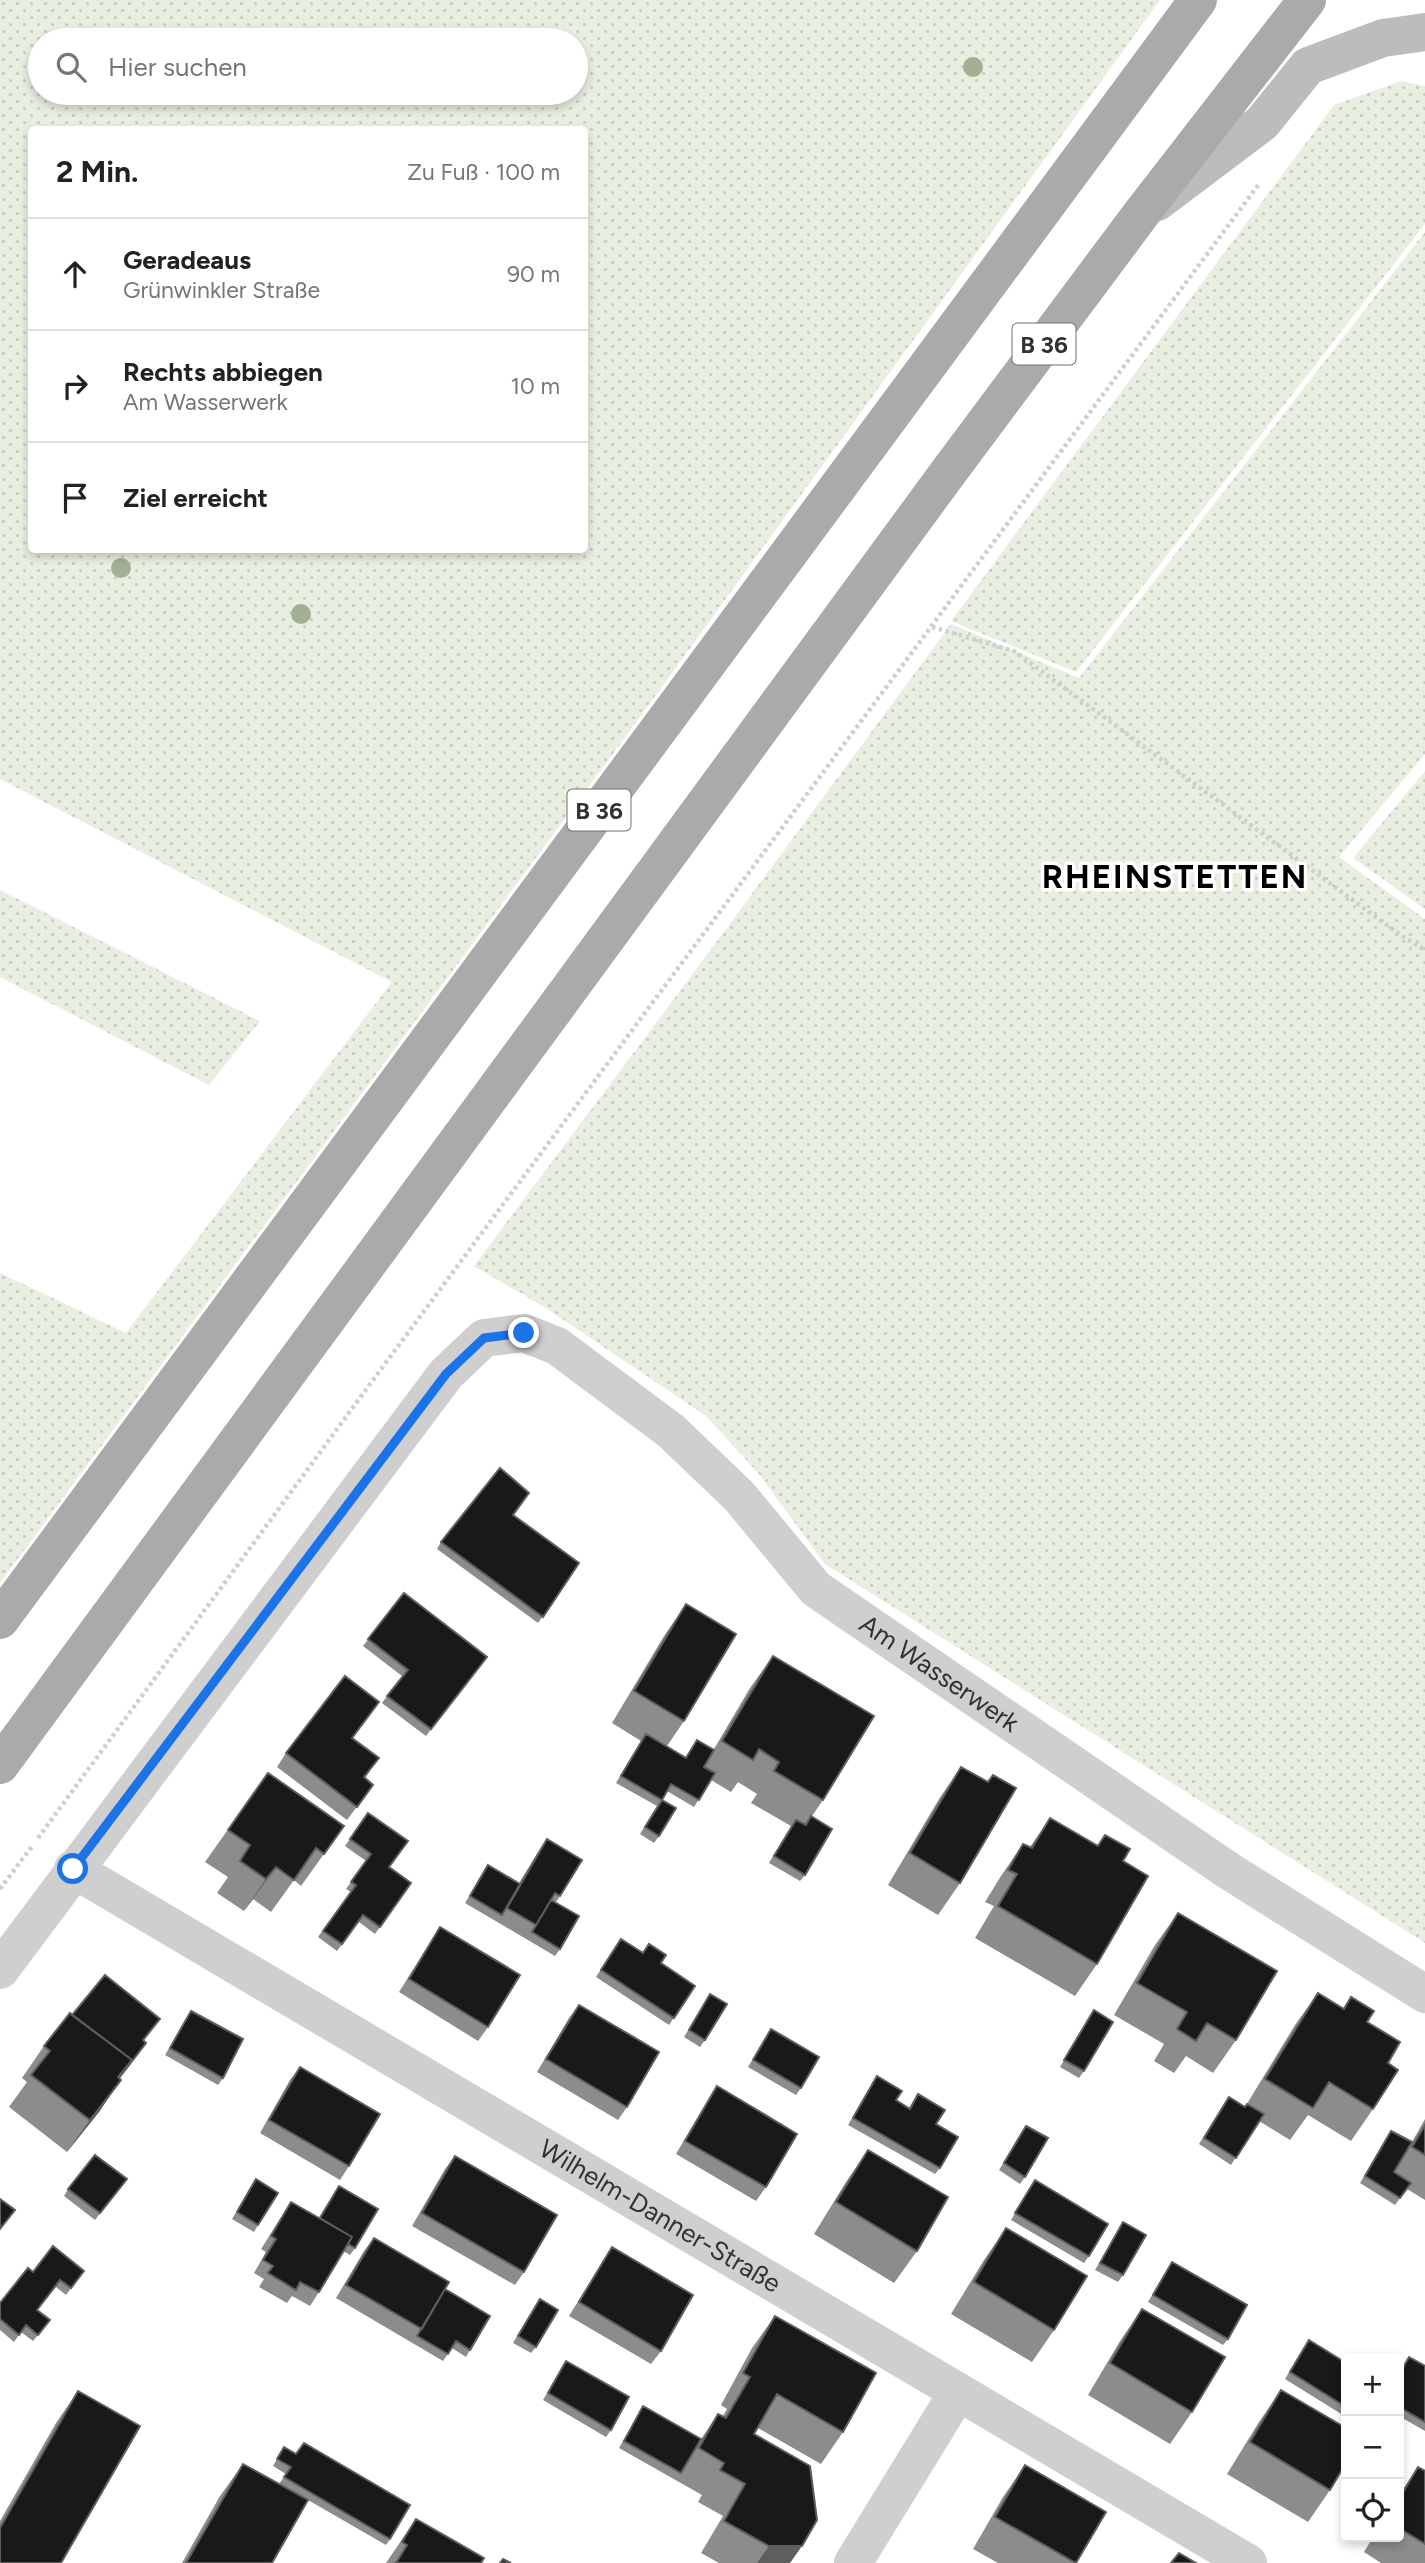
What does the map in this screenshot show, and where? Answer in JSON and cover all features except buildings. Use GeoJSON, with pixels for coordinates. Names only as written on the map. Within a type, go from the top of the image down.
{"type":"FeatureCollection","features":[{"type":"Feature","properties":{"kind":"main road","name":"B 36"},"geometry":{"type":"LineString","coordinates":[[0,1620],[1198,0]]}},
{"type":"Feature","properties":{"kind":"main road","name":"B 36"},"geometry":{"type":"LineString","coordinates":[[0,1765],[947,474],[1141,214],[1307,0]]}},
{"type":"Feature","properties":{"kind":"main road"},"geometry":{"type":"LineString","coordinates":[[1141,214],[1262,123],[1308,66],[1383,38],[1425,32]]}},
{"type":"Feature","properties":{"kind":"street","name":"Am Wasserwerk"},"geometry":{"type":"LineString","coordinates":[[73,1869],[446,1374],[484,1338],[524,1333],[557,1346],[671,1431],[740,1496],[816,1589],[1229,1871],[1425,1994]]}},
{"type":"Feature","properties":{"kind":"street"},"geometry":{"type":"LineString","coordinates":[[0,1970],[73,1869]]}},
{"type":"Feature","properties":{"kind":"street","name":"Wilhelm-Danner-Straße"},"geometry":{"type":"LineString","coordinates":[[73,1869],[1248,2563]]}},
{"type":"Feature","properties":{"kind":"street"},"geometry":{"type":"LineString","coordinates":[[853,2563],[958,2392]]}},
{"type":"Feature","properties":{"kind":"path"},"geometry":{"type":"LineString","coordinates":[[0,1889],[1266,174]]}},
{"type":"Feature","properties":{"kind":"path"},"geometry":{"type":"LineString","coordinates":[[931,626],[1014,651],[1399,934],[1425,950]]}},
{"type":"Feature","properties":{"kind":"shaded area"},"geometry":{"type":"Polygon","coordinates":[[[0,0],[1160,0],[640,717],[0,1583],[0,1273],[126,1333],[392,982],[0,779],[0,0]]]}},
{"type":"Feature","properties":{"kind":"shaded area"},"geometry":{"type":"Polygon","coordinates":[[[1401,81],[1425,86],[1425,224],[1076,672],[951,621],[1334,105],[1401,81]]]}},
{"type":"Feature","properties":{"kind":"shaded area"},"geometry":{"type":"Polygon","coordinates":[[[1425,232],[1425,754],[1339,857],[1425,919],[1425,1943],[825,1564],[759,1474],[706,1416],[546,1308],[474,1266],[951,624],[1079,678],[1425,232]]]}},
{"type":"Feature","properties":{"kind":"shaded area"},"geometry":{"type":"Polygon","coordinates":[[[1425,771],[1425,909],[1353,858],[1425,771]]]}},
{"type":"Feature","properties":{"kind":"shaded area"},"geometry":{"type":"Polygon","coordinates":[[[0,890],[260,1021],[209,1085],[0,977],[0,890]]]}},
{"type":"Feature","properties":{"kind":"district","name":"RHEINSTETTEN"},"geometry":{"type":"Point","coordinates":[1175,876]}},
{"type":"Feature","properties":{"kind":"route"},"geometry":{"type":"LineString","coordinates":[[73,1869],[446,1374],[484,1338],[524,1333]]}}]}
